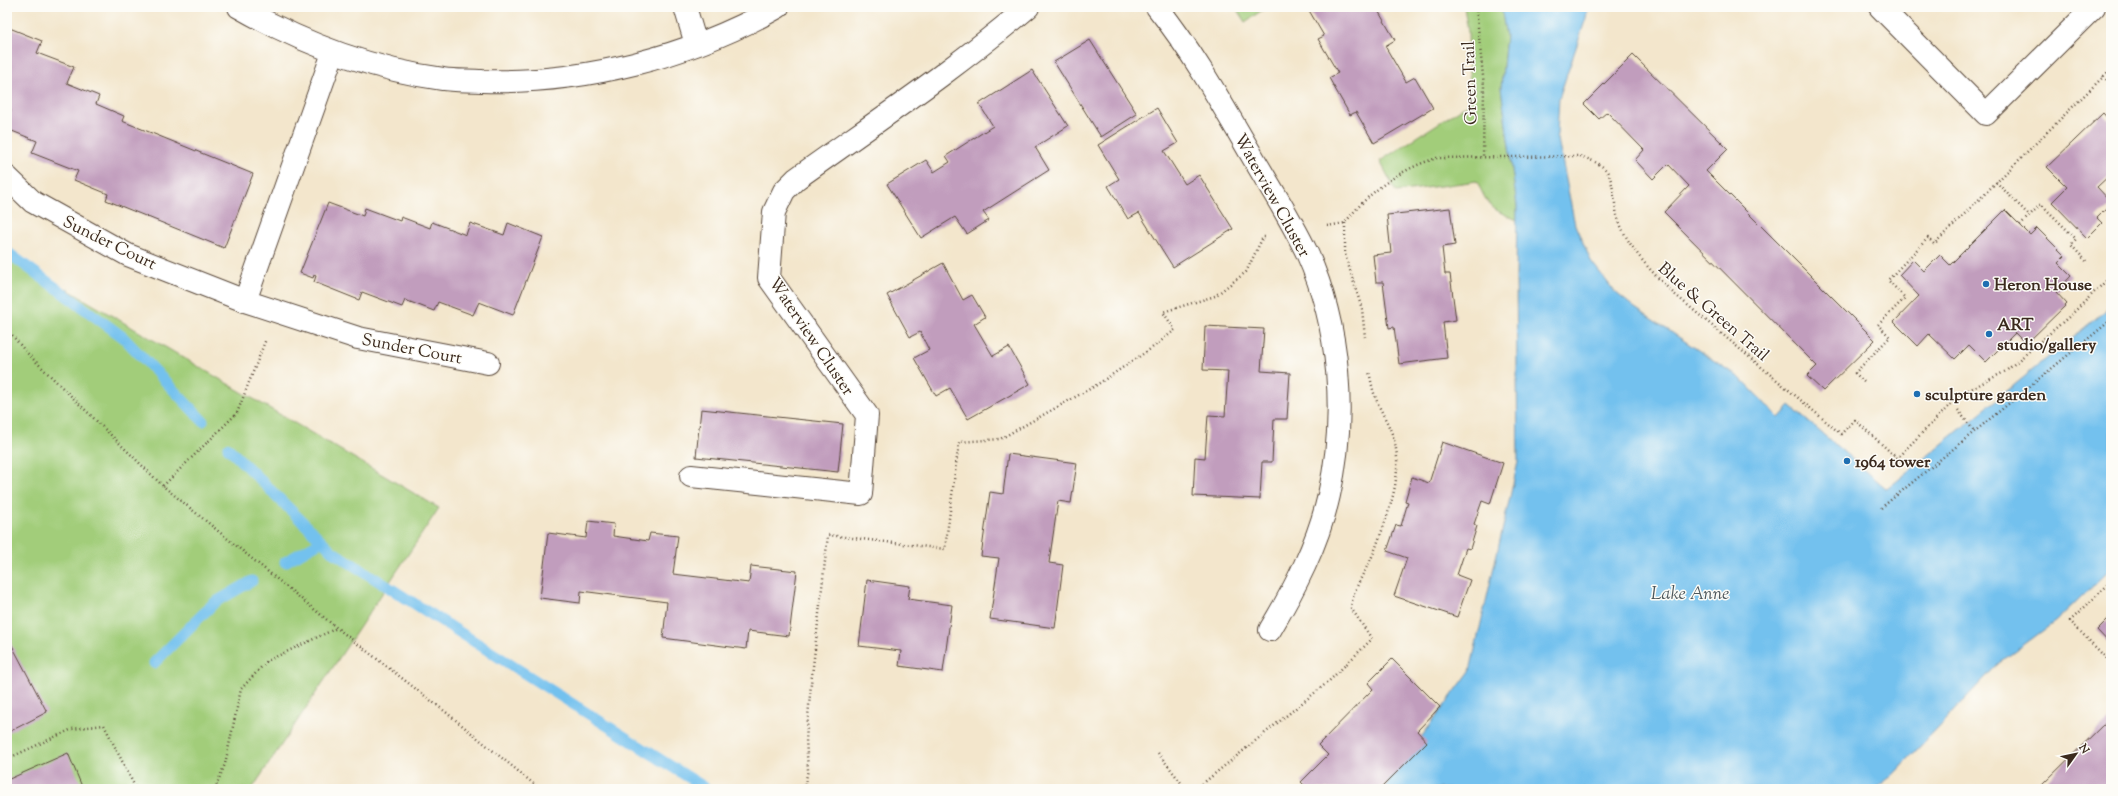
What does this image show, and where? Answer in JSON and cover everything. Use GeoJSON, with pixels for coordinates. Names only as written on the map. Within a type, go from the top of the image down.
{"type":"FeatureCollection","features":[{"type":"Feature","properties":{"kind":"street"},"geometry":{"type":"LineString","coordinates":[[239,7],[333,53],[400,72],[444,79],[509,81],[584,74],[651,59],[739,28],[778,7]]}},
{"type":"Feature","properties":{"kind":"street"},"geometry":{"type":"LineString","coordinates":[[685,7],[696,44]]}},
{"type":"Feature","properties":{"kind":"street","name":"Waterview Cluster"},"geometry":{"type":"LineString","coordinates":[[691,476],[861,494],[867,415],[769,278],[774,212],[784,192],[796,180],[945,75],[1028,7]]}},
{"type":"Feature","properties":{"kind":"street","name":"Waterview Cluster"},"geometry":{"type":"LineString","coordinates":[[1157,7],[1185,44],[1297,232],[1316,279],[1332,334],[1338,395],[1337,442],[1329,495],[1313,546],[1296,586],[1270,630]]}},
{"type":"Feature","properties":{"kind":"street"},"geometry":{"type":"LineString","coordinates":[[1880,7],[1986,114],[2094,7]]}},
{"type":"Feature","properties":{"kind":"street"},"geometry":{"type":"LineString","coordinates":[[245,301],[333,53]]}},
{"type":"Feature","properties":{"kind":"street","name":"Sunder Court"},"geometry":{"type":"LineString","coordinates":[[7,177],[33,202],[128,255],[245,301],[358,338],[488,363]]}},
{"type":"Feature","properties":{"kind":"path","name":"Green Trail"},"geometry":{"type":"LineString","coordinates":[[1476,7],[1484,86],[1483,158]]}},
{"type":"Feature","properties":{"kind":"path"},"geometry":{"type":"LineString","coordinates":[[1864,382],[1855,373],[1890,337],[1878,325],[1905,298],[1888,280],[1928,238],[1934,244],[2111,69]]}},
{"type":"Feature","properties":{"kind":"path"},"geometry":{"type":"LineString","coordinates":[[2103,76],[2111,84]]}},
{"type":"Feature","properties":{"kind":"path","name":"Blue & Green Trail"},"geometry":{"type":"LineString","coordinates":[[1483,158],[1580,156],[1601,165],[1608,174],[1618,216],[1629,240],[1647,267],[1672,292],[1797,399],[1841,434],[1855,420],[1897,458],[1961,394],[2006,371],[2071,315],[2111,276]]}},
{"type":"Feature","properties":{"kind":"path"},"geometry":{"type":"LineString","coordinates":[[804,789],[808,770],[806,739],[809,700],[828,535],[945,549],[959,442],[1000,439],[1095,386],[1152,348],[1175,330],[1163,312],[1215,296],[1246,272],[1263,237],[1345,223],[1359,204],[1376,190],[1416,164],[1437,158],[1483,158]]}},
{"type":"Feature","properties":{"kind":"path"},"geometry":{"type":"LineString","coordinates":[[1996,182],[2030,216]]}},
{"type":"Feature","properties":{"kind":"path"},"geometry":{"type":"LineString","coordinates":[[2020,225],[2042,204],[2076,239],[2071,245],[2087,262]]}},
{"type":"Feature","properties":{"kind":"path"},"geometry":{"type":"LineString","coordinates":[[2105,210],[2111,216]]}},
{"type":"Feature","properties":{"kind":"path"},"geometry":{"type":"LineString","coordinates":[[162,486],[238,413],[277,311]]}},
{"type":"Feature","properties":{"kind":"path"},"geometry":{"type":"LineString","coordinates":[[1881,508],[2111,320]]}},
{"type":"Feature","properties":{"kind":"path"},"geometry":{"type":"LineString","coordinates":[[7,328],[26,352],[162,486],[337,628],[447,713],[540,789]]}},
{"type":"Feature","properties":{"kind":"path"},"geometry":{"type":"LineString","coordinates":[[1958,410],[1974,431]]}},
{"type":"Feature","properties":{"kind":"path"},"geometry":{"type":"LineString","coordinates":[[1847,461],[1849,457]]}},
{"type":"Feature","properties":{"kind":"path"},"geometry":{"type":"LineString","coordinates":[[2111,582],[2070,621],[2111,663]]}},
{"type":"Feature","properties":{"kind":"path"},"geometry":{"type":"LineString","coordinates":[[215,789],[225,764],[241,689],[267,661],[337,628]]}},
{"type":"Feature","properties":{"kind":"path"},"geometry":{"type":"LineString","coordinates":[[7,759],[72,729],[104,725],[136,789]]}},
{"type":"Feature","properties":{"kind":"path"},"geometry":{"type":"LineString","coordinates":[[1158,753],[1186,789]]}},
{"type":"Feature","properties":{"kind":"green space"},"geometry":{"type":"Polygon","coordinates":[[[1235,7],[1267,7],[1245,22],[1235,7]]]}},
{"type":"Feature","properties":{"kind":"green space"},"geometry":{"type":"Polygon","coordinates":[[[1464,7],[1501,7],[1506,36],[1501,88],[1517,206],[1517,220],[1501,213],[1491,206],[1484,197],[1477,181],[1396,192],[1380,161],[1470,103],[1468,32],[1464,7]]]}},
{"type":"Feature","properties":{"kind":"green space"},"geometry":{"type":"Polygon","coordinates":[[[7,254],[439,508],[252,789],[7,789],[7,254]]]}},
{"type":"Feature","properties":{"kind":"water","name":"Lake Anne"},"geometry":{"type":"Polygon","coordinates":[[[1501,7],[1588,7],[1586,18],[1559,98],[1557,134],[1575,225],[1591,261],[1615,292],[1635,308],[1740,378],[1779,418],[1790,406],[1887,489],[2111,306],[2111,568],[2056,621],[1999,663],[1892,776],[1874,789],[1383,789],[1470,671],[1518,462],[1516,276],[1517,206],[1501,88],[1506,36],[1501,7]]]}},
{"type":"Feature","properties":{"kind":"building"},"geometry":{"type":"Polygon","coordinates":[[[1307,7],[1376,7],[1395,40],[1385,46],[1406,82],[1415,77],[1433,108],[1374,143],[1356,112],[1350,115],[1329,78],[1338,73],[1318,39],[1324,36],[1307,7]]]}},
{"type":"Feature","properties":{"kind":"building"},"geometry":{"type":"Polygon","coordinates":[[[7,27],[42,41],[37,53],[74,67],[67,83],[99,96],[96,104],[124,116],[122,121],[253,174],[224,248],[106,200],[108,194],[74,180],[78,171],[32,153],[37,141],[7,129],[7,120],[11,110],[7,109],[7,27]]]}},
{"type":"Feature","properties":{"kind":"building"},"geometry":{"type":"Polygon","coordinates":[[[1090,40],[1137,114],[1101,137],[1054,62],[1090,40]]]}},
{"type":"Feature","properties":{"kind":"building"},"geometry":{"type":"Polygon","coordinates":[[[1633,55],[1728,149],[1706,171],[1875,340],[1823,391],[1807,376],[1817,366],[1664,212],[1689,186],[1668,164],[1653,179],[1635,160],[1644,150],[1607,112],[1599,119],[1584,104],[1633,55]]]}},
{"type":"Feature","properties":{"kind":"building"},"geometry":{"type":"Polygon","coordinates":[[[1032,70],[1068,126],[1035,147],[1049,170],[983,212],[989,220],[967,234],[955,217],[921,238],[887,184],[926,160],[934,172],[950,162],[946,156],[993,126],[979,104],[1032,70]]]}},
{"type":"Feature","properties":{"kind":"building"},"geometry":{"type":"Polygon","coordinates":[[[1157,108],[1178,143],[1164,151],[1185,184],[1199,175],[1233,229],[1173,267],[1139,213],[1128,219],[1108,186],[1119,179],[1098,145],[1157,108]]]}},
{"type":"Feature","properties":{"kind":"building"},"geometry":{"type":"Polygon","coordinates":[[[2103,113],[2111,122],[2111,174],[2097,187],[2111,202],[2111,204],[2097,218],[2102,223],[2087,238],[2052,202],[2067,187],[2047,167],[2103,113]]]}},
{"type":"Feature","properties":{"kind":"building"},"geometry":{"type":"Polygon","coordinates":[[[328,203],[363,216],[365,208],[400,221],[401,217],[430,228],[432,222],[466,235],[470,223],[504,235],[508,223],[543,237],[513,315],[479,302],[473,315],[438,302],[434,311],[405,300],[402,307],[362,292],[359,300],[314,282],[316,276],[314,275],[313,278],[300,273],[328,203]]]}},
{"type":"Feature","properties":{"kind":"building"},"geometry":{"type":"Polygon","coordinates":[[[1450,208],[1455,245],[1442,247],[1445,274],[1450,274],[1456,320],[1443,322],[1447,358],[1399,364],[1394,327],[1389,328],[1383,282],[1376,282],[1373,255],[1391,253],[1387,215],[1450,208]]]}},
{"type":"Feature","properties":{"kind":"building","name":"Heron House"},"geometry":{"type":"Polygon","coordinates":[[[2005,210],[2030,235],[2037,228],[2065,256],[2058,263],[2071,276],[2056,292],[2067,304],[2026,344],[2015,333],[1986,362],[1969,345],[1955,359],[1929,334],[1918,346],[1894,322],[1919,296],[1899,275],[1913,260],[1924,271],[1940,255],[1950,265],[2005,210]]]}},
{"type":"Feature","properties":{"kind":"building"},"geometry":{"type":"Polygon","coordinates":[[[943,263],[963,300],[972,295],[985,317],[974,324],[993,356],[1009,347],[1030,384],[968,419],[950,388],[936,396],[914,358],[929,350],[920,332],[910,337],[887,295],[943,263]]]}},
{"type":"Feature","properties":{"kind":"building"},"geometry":{"type":"Polygon","coordinates":[[[1205,326],[1264,329],[1261,371],[1290,373],[1287,419],[1274,419],[1272,462],[1262,462],[1260,499],[1193,496],[1195,457],[1205,458],[1208,415],[1225,416],[1228,371],[1203,370],[1205,326]]]}},
{"type":"Feature","properties":{"kind":"building"},"geometry":{"type":"Polygon","coordinates":[[[701,409],[843,424],[838,472],[696,457],[701,409]]]}},
{"type":"Feature","properties":{"kind":"building"},"geometry":{"type":"Polygon","coordinates":[[[1442,442],[1503,463],[1490,504],[1482,501],[1474,524],[1477,526],[1470,549],[1466,548],[1457,575],[1470,580],[1457,617],[1394,596],[1407,558],[1387,551],[1396,525],[1401,526],[1408,502],[1405,501],[1412,477],[1429,483],[1442,442]]]}},
{"type":"Feature","properties":{"kind":"building"},"geometry":{"type":"Polygon","coordinates":[[[1008,454],[1077,463],[1071,503],[1058,501],[1049,563],[1063,565],[1055,628],[990,619],[999,558],[981,556],[990,492],[1003,494],[1008,454]]]}},
{"type":"Feature","properties":{"kind":"building"},"geometry":{"type":"Polygon","coordinates":[[[588,521],[614,524],[613,536],[648,541],[650,533],[678,536],[673,574],[749,583],[751,566],[797,571],[789,636],[748,631],[746,649],[663,638],[667,602],[581,591],[580,603],[540,598],[548,533],[586,538],[588,521]]]}},
{"type":"Feature","properties":{"kind":"building"},"geometry":{"type":"Polygon","coordinates":[[[867,580],[910,586],[908,599],[952,605],[943,672],[899,666],[901,651],[859,646],[867,580]]]}},
{"type":"Feature","properties":{"kind":"building"},"geometry":{"type":"Polygon","coordinates":[[[2111,616],[2111,645],[2097,630],[2111,616]]]}},
{"type":"Feature","properties":{"kind":"building"},"geometry":{"type":"Polygon","coordinates":[[[7,636],[47,712],[7,733],[7,636]]]}},
{"type":"Feature","properties":{"kind":"building"},"geometry":{"type":"Polygon","coordinates":[[[1392,659],[1440,707],[1417,731],[1427,742],[1380,789],[1308,789],[1301,782],[1328,755],[1318,745],[1373,689],[1368,683],[1392,659]]]}},
{"type":"Feature","properties":{"kind":"building"},"geometry":{"type":"Polygon","coordinates":[[[2111,717],[2111,789],[2038,789],[2111,717]]]}},
{"type":"Feature","properties":{"kind":"building"},"geometry":{"type":"Polygon","coordinates":[[[68,753],[83,789],[7,789],[7,780],[68,753]]]}},
{"type":"Feature","properties":{"kind":"waterway"},"geometry":{"type":"LineString","coordinates":[[7,252],[123,337],[203,421]]}},
{"type":"Feature","properties":{"kind":"waterway"},"geometry":{"type":"LineString","coordinates":[[228,448],[333,552],[707,789]]}},
{"type":"Feature","properties":{"kind":"waterway"},"geometry":{"type":"LineString","coordinates":[[285,562],[322,541]]}},
{"type":"Feature","properties":{"kind":"waterway"},"geometry":{"type":"LineString","coordinates":[[154,663],[214,603],[252,581]]}},
{"type":"Feature","properties":{"kind":"place","name":"Heron House"},"geometry":{"type":"Point","coordinates":[1986,284]}},
{"type":"Feature","properties":{"kind":"place","name":"ART studio/gallery"},"geometry":{"type":"Point","coordinates":[1989,334]}},
{"type":"Feature","properties":{"kind":"place","name":"sculpture garden"},"geometry":{"type":"Point","coordinates":[1917,394]}},
{"type":"Feature","properties":{"kind":"place","name":"1964 tower"},"geometry":{"type":"Point","coordinates":[1847,461]}}]}
